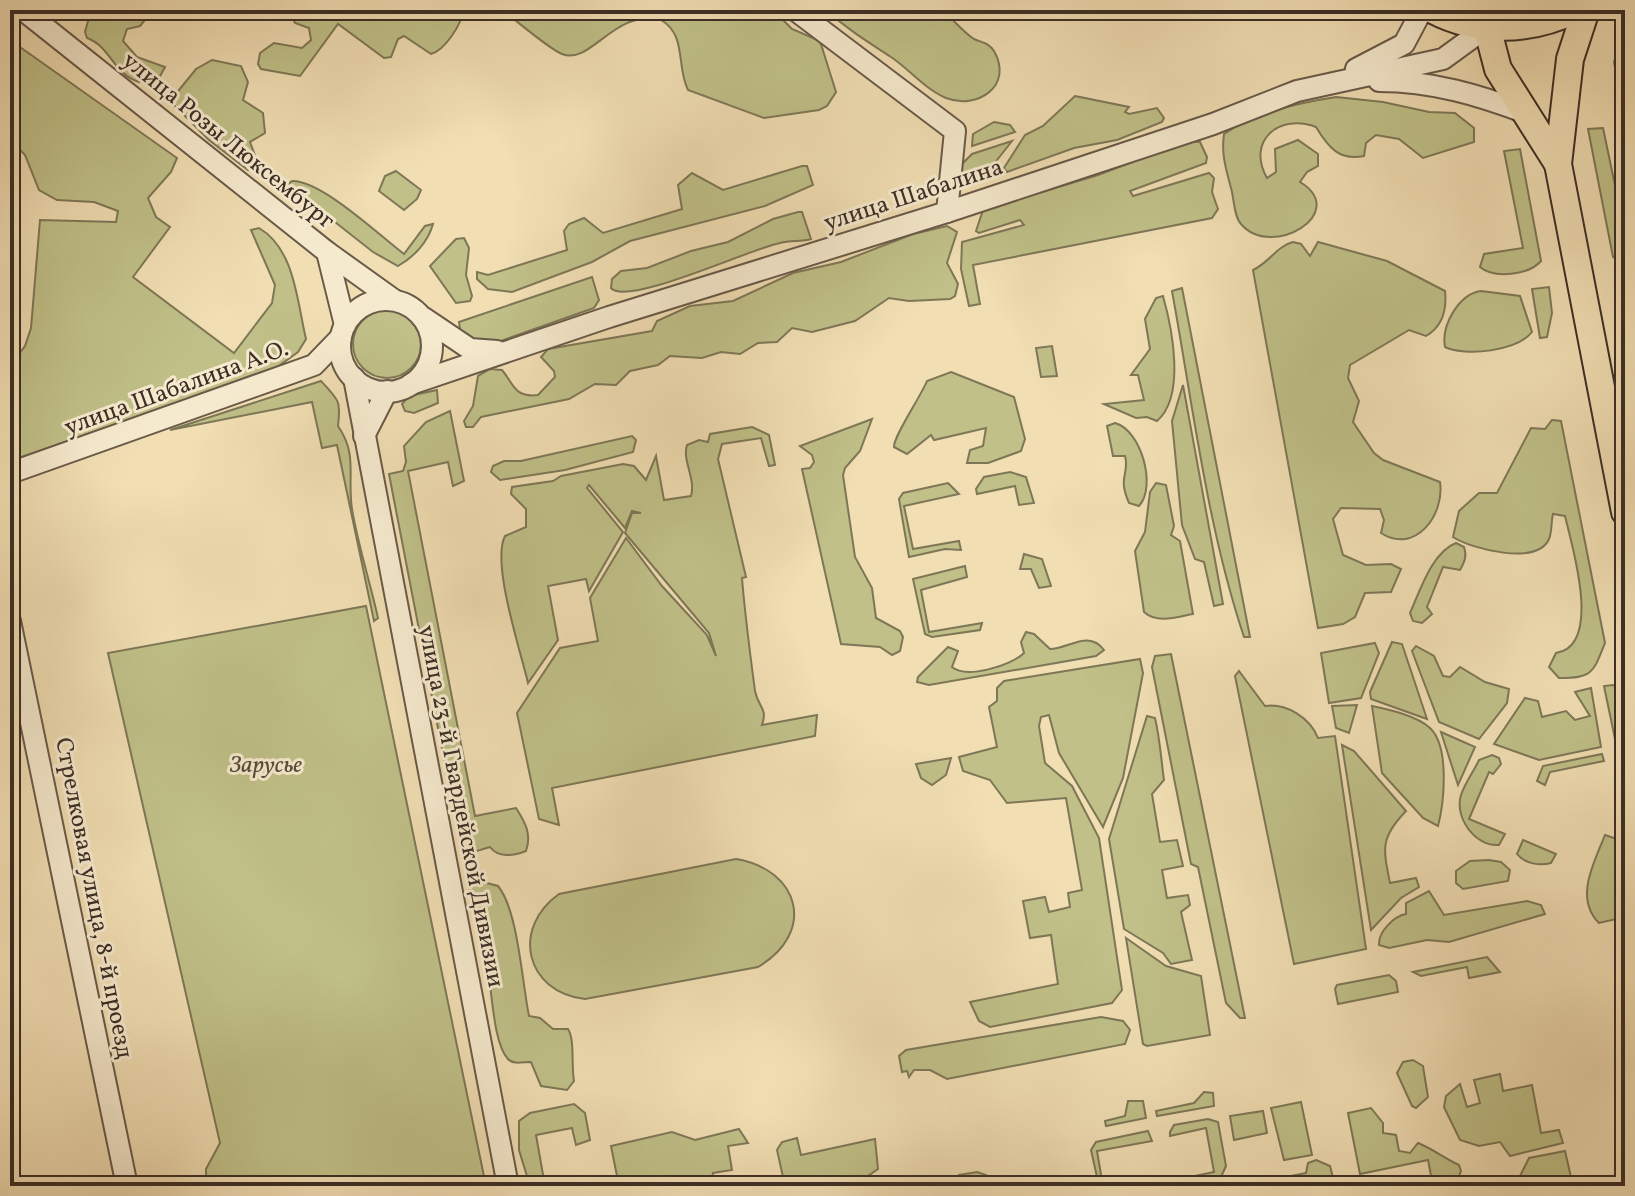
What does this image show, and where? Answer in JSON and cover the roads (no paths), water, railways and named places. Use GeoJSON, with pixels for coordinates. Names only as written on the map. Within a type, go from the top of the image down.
{"type":"FeatureCollection","features":[{"type":"Feature","properties":{"kind":"main road"},"geometry":{"type":"LineString","coordinates":[[1433,10],[1487,27],[1535,24],[1574,10]]}},
{"type":"Feature","properties":{"kind":"main road"},"geometry":{"type":"LineString","coordinates":[[1586,10],[1570,59],[1558,164],[1625,512]]}},
{"type":"Feature","properties":{"kind":"main road"},"geometry":{"type":"LineString","coordinates":[[1487,27],[1498,69],[1558,164]]}},
{"type":"Feature","properties":{"kind":"street","name":"улица Розы Люксембург"},"geometry":{"type":"LineString","coordinates":[[23,10],[327,252],[394,300]]}},
{"type":"Feature","properties":{"kind":"street"},"geometry":{"type":"LineString","coordinates":[[795,10],[955,131],[947,212]]}},
{"type":"Feature","properties":{"kind":"street"},"geometry":{"type":"LineString","coordinates":[[1335,81],[1404,44],[1422,10]]}},
{"type":"Feature","properties":{"kind":"street"},"geometry":{"type":"LineString","coordinates":[[1335,81],[1443,59],[1487,27]]}},
{"type":"Feature","properties":{"kind":"street"},"geometry":{"type":"LineString","coordinates":[[1335,81],[1403,81],[1471,92],[1529,114]]}},
{"type":"Feature","properties":{"kind":"street","name":"улица Шабалина"},"geometry":{"type":"LineString","coordinates":[[411,384],[947,212],[1335,81]]}},
{"type":"Feature","properties":{"kind":"street"},"geometry":{"type":"LineString","coordinates":[[327,252],[343,331],[342,356],[352,375]]}},
{"type":"Feature","properties":{"kind":"street"},"geometry":{"type":"LineString","coordinates":[[424,318],[432,337],[431,357],[421,375],[411,384],[387,391],[369,388],[352,375],[314,365],[360,307],[382,299],[394,300],[424,318],[470,349],[505,352]]}},
{"type":"Feature","properties":{"kind":"street","name":"улица Шабалина А.О."},"geometry":{"type":"LineString","coordinates":[[10,473],[314,365]]}},
{"type":"Feature","properties":{"kind":"street","name":"улица 23-й Гвардейской Дивизии"},"geometry":{"type":"LineString","coordinates":[[352,375],[508,1186]]}},
{"type":"Feature","properties":{"kind":"street"},"geometry":{"type":"LineString","coordinates":[[364,436],[387,391]]}},
{"type":"Feature","properties":{"kind":"street","name":"Стрелковая улица, 8-й проезд"},"geometry":{"type":"LineString","coordinates":[[10,621],[127,1186]]}},
{"type":"Feature","properties":{"kind":"park label","name":"Зарусье"},"geometry":{"type":"Point","coordinates":[266,764]}}]}
